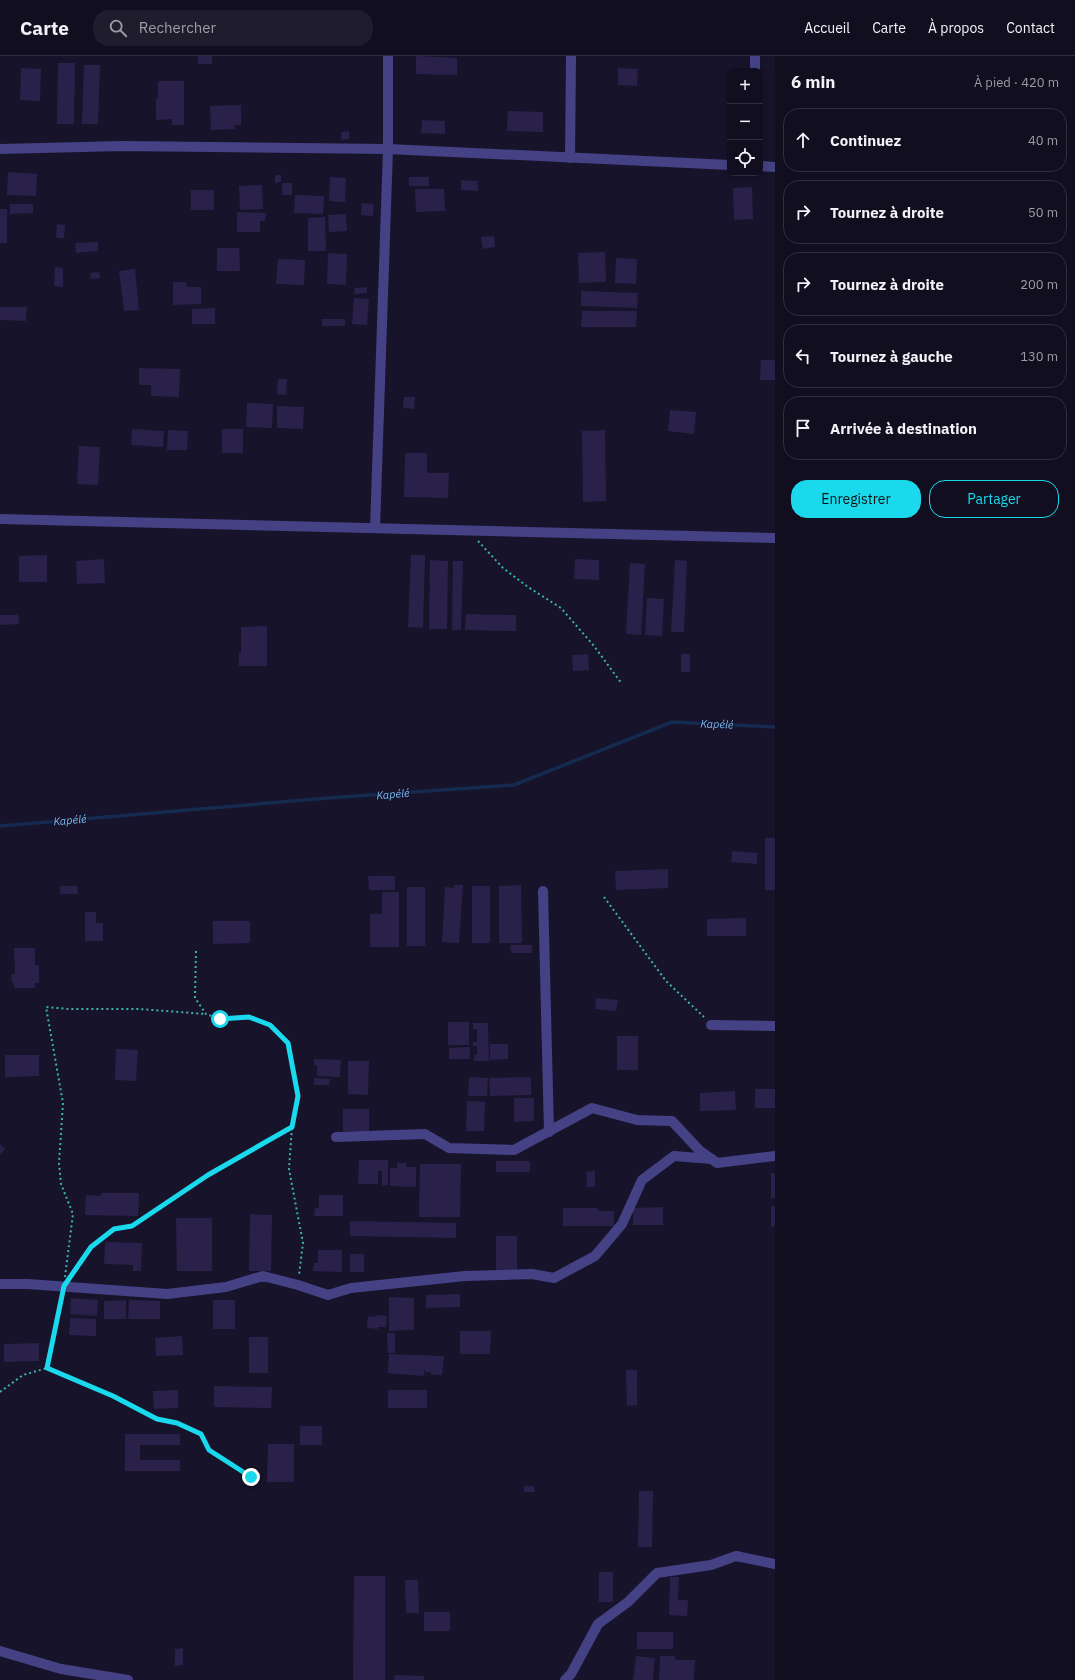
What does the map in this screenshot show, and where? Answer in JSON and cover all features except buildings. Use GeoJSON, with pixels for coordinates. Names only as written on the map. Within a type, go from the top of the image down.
{"type":"FeatureCollection","features":[{"type":"Feature","properties":{"kind":"street"},"geometry":{"type":"LineString","coordinates":[[375,528],[388,149],[388,56]]}},
{"type":"Feature","properties":{"kind":"street"},"geometry":{"type":"LineString","coordinates":[[570,158],[571,56]]}},
{"type":"Feature","properties":{"kind":"street"},"geometry":{"type":"LineString","coordinates":[[755,56],[755,68]]}},
{"type":"Feature","properties":{"kind":"street"},"geometry":{"type":"LineString","coordinates":[[0,149],[122,146],[388,149],[727,165]]}},
{"type":"Feature","properties":{"kind":"street"},"geometry":{"type":"LineString","coordinates":[[763,166],[775,167]]}},
{"type":"Feature","properties":{"kind":"street"},"geometry":{"type":"LineString","coordinates":[[0,519],[775,538]]}},
{"type":"Feature","properties":{"kind":"street"},"geometry":{"type":"LineString","coordinates":[[543,891],[549,1132]]}},
{"type":"Feature","properties":{"kind":"street"},"geometry":{"type":"LineString","coordinates":[[711,1025],[775,1026]]}},
{"type":"Feature","properties":{"kind":"street"},"geometry":{"type":"LineString","coordinates":[[336,1137],[425,1134],[449,1148],[514,1150],[592,1108],[637,1120],[672,1121],[699,1150],[717,1163],[775,1156]]}},
{"type":"Feature","properties":{"kind":"street"},"geometry":{"type":"LineString","coordinates":[[0,1284],[64,1286],[167,1294],[226,1287],[263,1276],[328,1295],[350,1288],[465,1276],[532,1274],[554,1278],[595,1256],[622,1224],[642,1180],[674,1156],[712,1160]]}},
{"type":"Feature","properties":{"kind":"street"},"geometry":{"type":"LineString","coordinates":[[565,1680],[571,1674],[598,1624],[628,1602],[657,1573],[711,1565],[736,1556],[775,1564]]}},
{"type":"Feature","properties":{"kind":"street"},"geometry":{"type":"LineString","coordinates":[[0,1651],[61,1669],[128,1680]]}},
{"type":"Feature","properties":{"kind":"path"},"geometry":{"type":"LineString","coordinates":[[468,530],[503,568],[528,587],[561,608],[594,646],[622,684]]}},
{"type":"Feature","properties":{"kind":"path"},"geometry":{"type":"LineString","coordinates":[[604,897],[666,981],[711,1025]]}},
{"type":"Feature","properties":{"kind":"path"},"geometry":{"type":"LineString","coordinates":[[196,951],[195,998],[206,1014]]}},
{"type":"Feature","properties":{"kind":"path"},"geometry":{"type":"LineString","coordinates":[[47,1368],[64,1286],[73,1214],[61,1184],[59,1163],[63,1103],[46,1007],[69,1009],[139,1009],[206,1014],[220,1019],[249,1017],[270,1025],[288,1043],[298,1096],[292,1127],[289,1169],[303,1243],[298,1285]]}},
{"type":"Feature","properties":{"kind":"path"},"geometry":{"type":"LineString","coordinates":[[64,1286],[91,1247],[114,1229],[132,1226],[208,1175],[292,1127]]}},
{"type":"Feature","properties":{"kind":"path"},"geometry":{"type":"LineString","coordinates":[[0,1392],[23,1375],[47,1368],[113,1396],[157,1419],[177,1423],[201,1434],[209,1450],[251,1477]]}},
{"type":"Feature","properties":{"kind":"waterway","name":"Kapélé"},"geometry":{"type":"LineString","coordinates":[[0,826],[328,798],[514,785],[672,722],[775,727]]}},
{"type":"Feature","properties":{"kind":"route"},"geometry":{"type":"LineString","coordinates":[[220,1019],[249,1017],[270,1025],[288,1043],[298,1096],[292,1127],[208,1175],[132,1226],[114,1229],[91,1247],[64,1286],[47,1368],[113,1396],[157,1419],[177,1423],[201,1434],[209,1450],[251,1477]]}}]}
